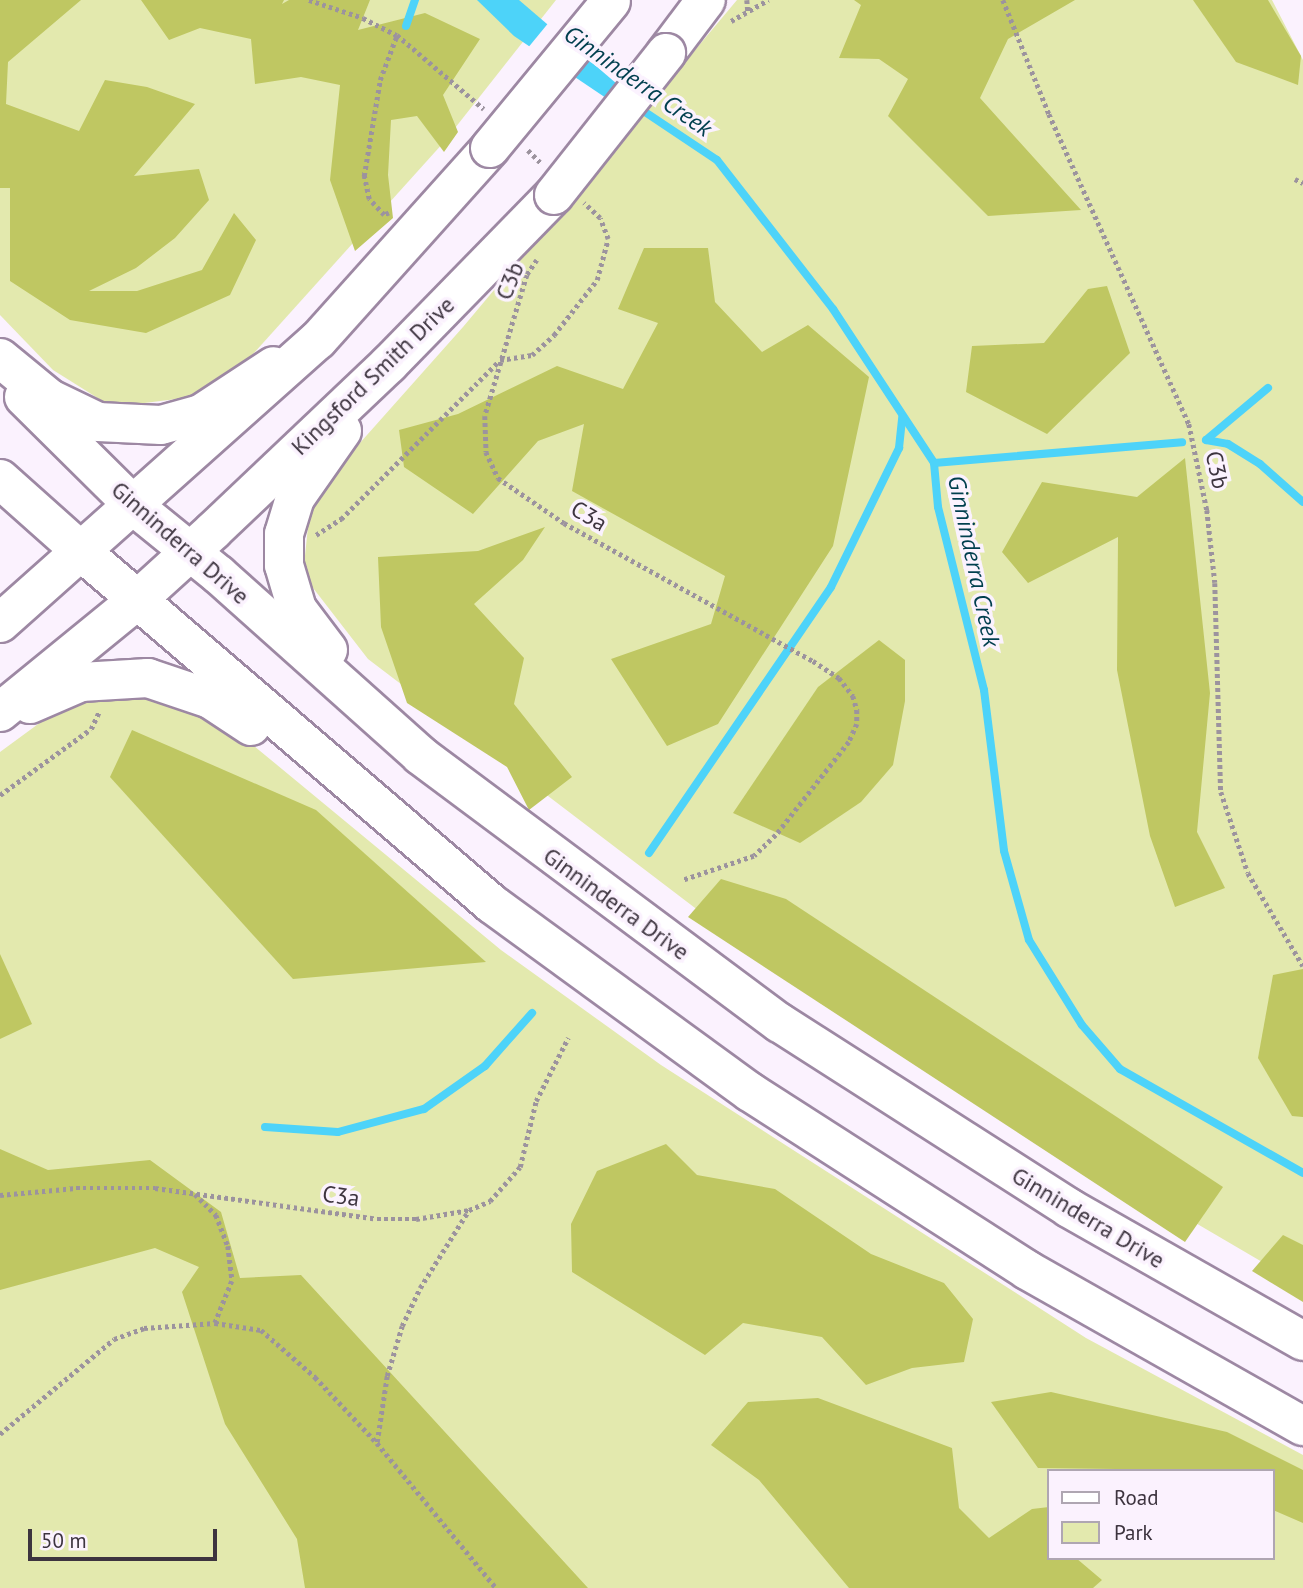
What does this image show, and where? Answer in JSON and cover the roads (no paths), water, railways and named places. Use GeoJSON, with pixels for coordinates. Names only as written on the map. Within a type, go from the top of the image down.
{"type":"FeatureCollection","features":[{"type":"Feature","properties":{"kind":"main road"},"geometry":{"type":"LineString","coordinates":[[0,623],[135,507],[318,340],[490,148],[612,1]]}},
{"type":"Feature","properties":{"kind":"main road","name":"Kingsford Smith Drive"},"geometry":{"type":"LineString","coordinates":[[0,712],[136,601],[389,363],[554,195],[666,53],[715,12]]}},
{"type":"Feature","properties":{"kind":"main road"},"geometry":{"type":"LineString","coordinates":[[0,358],[50,399],[98,422],[161,425],[201,414],[318,340]]}},
{"type":"Feature","properties":{"kind":"main road"},"geometry":{"type":"LineString","coordinates":[[389,363],[295,498],[286,522],[284,565],[297,609],[311,632],[420,755]]}},
{"type":"Feature","properties":{"kind":"main road","name":"Ginninderra Drive"},"geometry":{"type":"LineString","coordinates":[[0,373],[135,507],[189,551],[420,755],[780,1023],[901,1104],[1069,1208],[1303,1341]]}},
{"type":"Feature","properties":{"kind":"main road"},"geometry":{"type":"LineString","coordinates":[[0,479],[351,787],[492,904],[750,1092],[1027,1270],[1303,1426]]}},
{"type":"Feature","properties":{"kind":"main road"},"geometry":{"type":"LineString","coordinates":[[0,719],[81,682],[148,678],[209,699],[351,787]]}},
{"type":"Feature","properties":{"kind":"water"},"geometry":{"type":"Polygon","coordinates":[[[477,0],[519,0],[617,84],[606,98],[514,36],[477,0]]]}},
{"type":"Feature","properties":{"kind":"waterway"},"geometry":{"type":"LineString","coordinates":[[406,26],[415,0]]}},
{"type":"Feature","properties":{"kind":"waterway","name":"Ginninderra Creek"},"geometry":{"type":"LineString","coordinates":[[636,106],[717,160],[833,309],[934,463],[938,507],[984,690],[1004,851],[1029,940],[1082,1025],[1120,1069],[1303,1173]]}},
{"type":"Feature","properties":{"kind":"waterway"},"geometry":{"type":"LineString","coordinates":[[1206,440],[1268,388]]}},
{"type":"Feature","properties":{"kind":"waterway"},"geometry":{"type":"LineString","coordinates":[[649,853],[831,587],[899,448],[902,417]]}},
{"type":"Feature","properties":{"kind":"waterway"},"geometry":{"type":"LineString","coordinates":[[1206,440],[1228,444],[1260,464],[1303,502]]}},
{"type":"Feature","properties":{"kind":"waterway"},"geometry":{"type":"LineString","coordinates":[[934,463],[1182,442]]}},
{"type":"Feature","properties":{"kind":"waterway"},"geometry":{"type":"LineString","coordinates":[[265,1127],[338,1132],[424,1109],[485,1066],[532,1013]]}}]}
